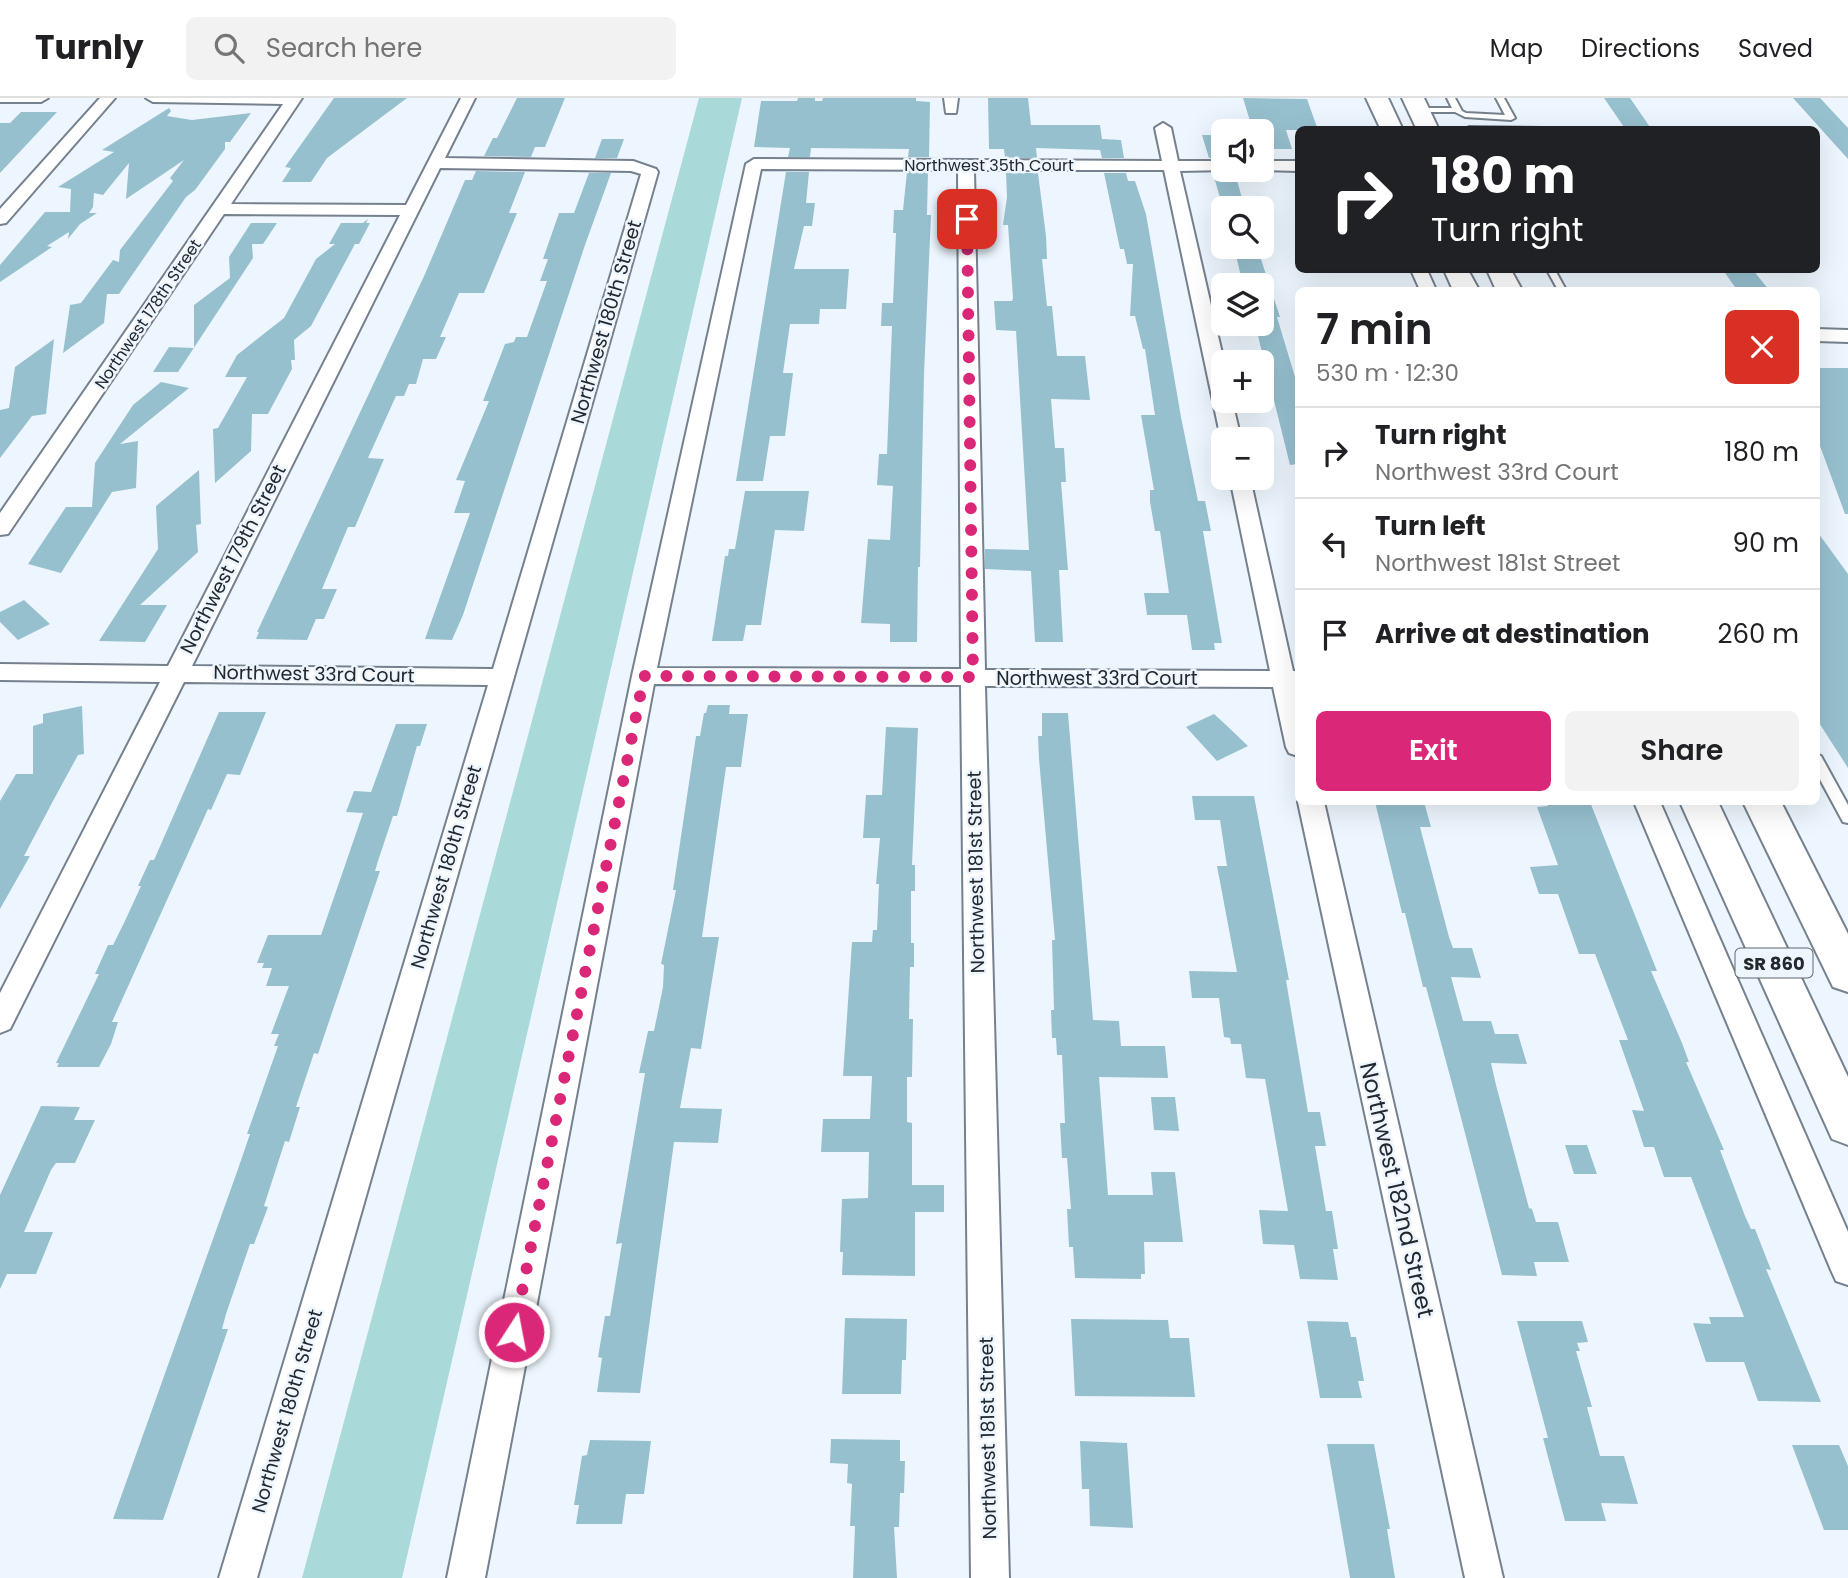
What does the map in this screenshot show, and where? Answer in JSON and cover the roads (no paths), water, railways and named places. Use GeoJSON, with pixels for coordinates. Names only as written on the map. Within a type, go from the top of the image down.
{"type":"FeatureCollection","features":[{"type":"Feature","properties":{"kind":"main road"},"geometry":{"type":"LineString","coordinates":[[1377,98],[1390,126]]}},
{"type":"Feature","properties":{"kind":"main road","name":"SR 860"},"geometry":{"type":"LineString","coordinates":[[1700,805],[1848,1125]]}},
{"type":"Feature","properties":{"kind":"main road","name":"SR 860"},"geometry":{"type":"LineString","coordinates":[[1764,805],[1844,959]]}},
{"type":"Feature","properties":{"kind":"street"},"geometry":{"type":"LineString","coordinates":[[0,98],[41,98]]}},
{"type":"Feature","properties":{"kind":"street"},"geometry":{"type":"LineString","coordinates":[[0,219],[108,98]]}},
{"type":"Feature","properties":{"kind":"street"},"geometry":{"type":"LineString","coordinates":[[153,98],[294,99]]}},
{"type":"Feature","properties":{"kind":"street","name":"Northwest 179th Street"},"geometry":{"type":"LineString","coordinates":[[0,1021],[174,673],[468,98]]}},
{"type":"Feature","properties":{"kind":"street","name":"Northwest 178th Street"},"geometry":{"type":"LineString","coordinates":[[0,529],[10,501],[219,209],[294,99]]}},
{"type":"Feature","properties":{"kind":"street"},"geometry":{"type":"LineString","coordinates":[[1163,128],[1228,427]]}},
{"type":"Feature","properties":{"kind":"street","name":"Northwest 180th Street"},"geometry":{"type":"LineString","coordinates":[[238,1578],[650,172],[633,166],[435,163]]}},
{"type":"Feature","properties":{"kind":"street","name":"Northwest 35th Court"},"geometry":{"type":"LineString","coordinates":[[644,676],[754,164],[1211,166]]}},
{"type":"Feature","properties":{"kind":"street","name":"Northwest 181st Street"},"geometry":{"type":"LineString","coordinates":[[967,165],[973,677],[990,1578]]}},
{"type":"Feature","properties":{"kind":"street"},"geometry":{"type":"LineString","coordinates":[[1274,166],[1295,166]]}},
{"type":"Feature","properties":{"kind":"street"},"geometry":{"type":"LineString","coordinates":[[219,209],[411,210]]}},
{"type":"Feature","properties":{"kind":"street"},"geometry":{"type":"LineString","coordinates":[[1820,335],[1848,336]]}},
{"type":"Feature","properties":{"kind":"street"},"geometry":{"type":"LineString","coordinates":[[1243,490],[1291,679],[1295,718]]}},
{"type":"Feature","properties":{"kind":"street","name":"Northwest 33rd Court"},"geometry":{"type":"LineString","coordinates":[[0,672],[502,677]]}},
{"type":"Feature","properties":{"kind":"street"},"geometry":{"type":"LineString","coordinates":[[466,1578],[644,676]]}},
{"type":"Feature","properties":{"kind":"street","name":"Northwest 33rd Court"},"geometry":{"type":"LineString","coordinates":[[644,676],[1291,679]]}},
{"type":"Feature","properties":{"kind":"street","name":"Northwest 182nd Street"},"geometry":{"type":"LineString","coordinates":[[1312,805],[1484,1578]]}},
{"type":"Feature","properties":{"kind":"street"},"geometry":{"type":"LineString","coordinates":[[1648,805],[1848,1270]]}},
{"type":"Feature","properties":{"kind":"lane"},"geometry":{"type":"LineString","coordinates":[[1451,98],[1470,126]]}},
{"type":"Feature","properties":{"kind":"lane"},"geometry":{"type":"LineString","coordinates":[[1420,113],[1461,113],[1511,118],[1500,98]]}},
{"type":"Feature","properties":{"kind":"lane"},"geometry":{"type":"LineString","coordinates":[[1820,766],[1848,818]]}}]}
